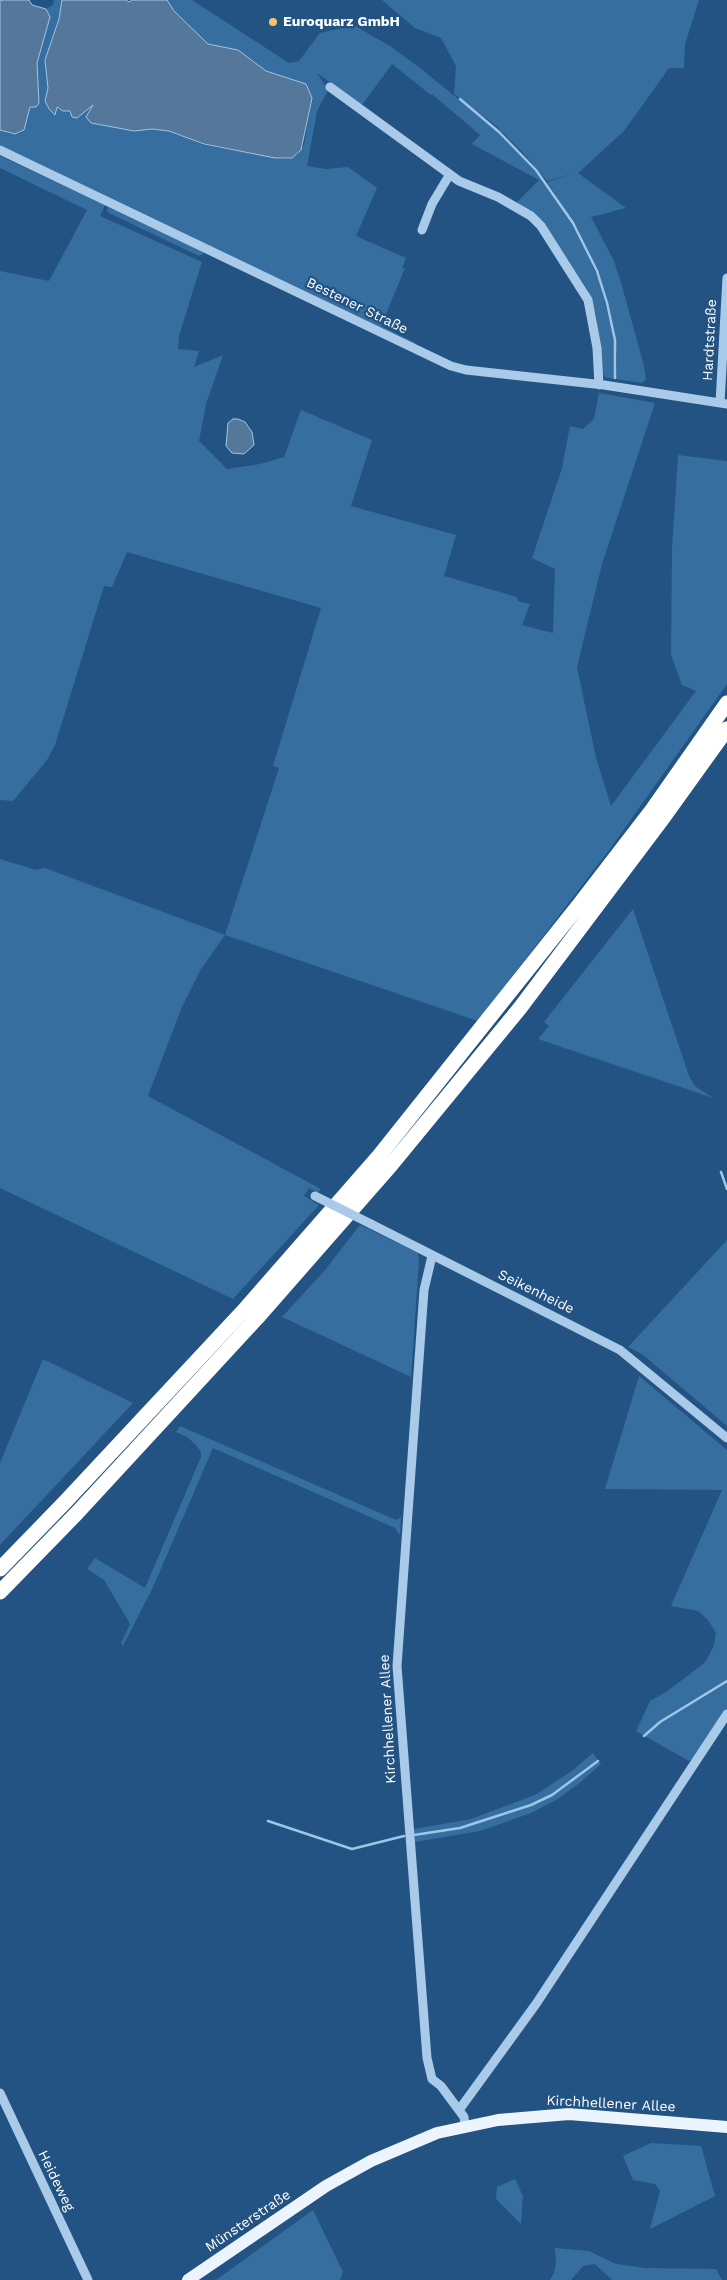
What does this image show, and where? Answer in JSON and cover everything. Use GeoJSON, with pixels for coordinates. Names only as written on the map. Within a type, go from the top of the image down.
{"type":"FeatureCollection","features":[{"type":"Feature","properties":{"kind":"highway"},"geometry":{"type":"LineString","coordinates":[[0,1569],[246,1308],[379,1156],[579,905],[652,810],[727,703]]}},
{"type":"Feature","properties":{"kind":"highway"},"geometry":{"type":"LineString","coordinates":[[0,1592],[77,1513],[257,1318],[391,1165],[520,1008],[663,818],[727,729]]}},
{"type":"Feature","properties":{"kind":"main road","name":"Kirchhellener Allee"},"geometry":{"type":"LineString","coordinates":[[326,2186],[403,2146],[465,2126],[507,2119],[569,2114],[727,2127]]}},
{"type":"Feature","properties":{"kind":"main road","name":"Münsterstraße"},"geometry":{"type":"LineString","coordinates":[[188,2280],[326,2186]]}},
{"type":"Feature","properties":{"kind":"street"},"geometry":{"type":"LineString","coordinates":[[330,87],[459,182],[498,197],[531,216],[541,226],[588,300],[602,385]]}},
{"type":"Feature","properties":{"kind":"street","name":"Bestener Straße"},"geometry":{"type":"LineString","coordinates":[[0,150],[451,366],[466,370],[602,385],[723,403]]}},
{"type":"Feature","properties":{"kind":"street"},"geometry":{"type":"LineString","coordinates":[[422,230],[432,204],[450,174]]}},
{"type":"Feature","properties":{"kind":"street","name":"Hardtstraße"},"geometry":{"type":"LineString","coordinates":[[723,403],[727,278]]}},
{"type":"Feature","properties":{"kind":"street","name":"Seikenheide"},"geometry":{"type":"LineString","coordinates":[[315,1196],[620,1350],[727,1438]]}},
{"type":"Feature","properties":{"kind":"street","name":"Kirchhellener Allee"},"geometry":{"type":"LineString","coordinates":[[432,1256],[424,1290],[397,1666],[427,2058],[432,2078],[441,2086],[464,2117],[465,2126]]}},
{"type":"Feature","properties":{"kind":"street"},"geometry":{"type":"LineString","coordinates":[[459,2110],[536,2004],[727,1714]]}},
{"type":"Feature","properties":{"kind":"street","name":"Heideweg"},"geometry":{"type":"LineString","coordinates":[[0,2093],[88,2280]]}},
{"type":"Feature","properties":{"kind":"shaded area"},"geometry":{"type":"Polygon","coordinates":[[[29,0],[32,5],[46,9],[50,17],[37,63],[39,103],[36,107],[30,107],[24,130],[15,134],[0,130],[0,1],[29,0]]]}},
{"type":"Feature","properties":{"kind":"shaded area"},"geometry":{"type":"Polygon","coordinates":[[[54,0],[62,0],[59,18],[46,56],[48,88],[45,101],[48,109],[55,115],[57,107],[63,111],[70,111],[72,117],[77,118],[93,105],[86,117],[91,123],[134,131],[152,129],[169,131],[204,145],[275,158],[288,159],[297,155],[304,145],[312,98],[307,85],[266,71],[238,50],[208,44],[174,11],[167,0],[192,0],[289,63],[299,61],[320,33],[342,28],[350,23],[390,46],[494,128],[535,170],[554,194],[579,234],[599,280],[614,336],[614,379],[605,377],[601,370],[596,315],[588,290],[542,221],[516,203],[539,180],[472,144],[480,135],[432,94],[392,64],[362,105],[317,73],[328,90],[317,111],[307,166],[326,169],[348,167],[377,188],[356,236],[406,258],[402,269],[405,268],[381,326],[415,344],[0,148],[0,130],[11,134],[21,133],[24,130],[30,107],[36,107],[39,103],[37,63],[50,17],[46,9],[53,5],[54,0]]]}},
{"type":"Feature","properties":{"kind":"shaded area"},"geometry":{"type":"Polygon","coordinates":[[[62,0],[126,0],[129,2],[132,0],[167,0],[174,11],[208,44],[238,50],[266,71],[306,84],[312,98],[301,150],[292,158],[275,158],[204,144],[169,131],[152,129],[134,131],[91,123],[86,117],[93,105],[77,118],[72,117],[70,111],[63,111],[57,107],[55,115],[45,101],[48,88],[45,60],[59,19],[62,0]]]}},
{"type":"Feature","properties":{"kind":"shaded area"},"geometry":{"type":"Polygon","coordinates":[[[382,0],[699,0],[685,44],[684,68],[669,68],[624,131],[578,173],[626,208],[591,217],[614,261],[622,286],[644,366],[646,379],[642,383],[616,379],[617,356],[614,329],[599,275],[577,228],[547,182],[576,173],[547,181],[524,154],[495,125],[454,94],[456,66],[441,38],[415,28],[382,0]]]}},
{"type":"Feature","properties":{"kind":"shaded area"},"geometry":{"type":"Polygon","coordinates":[[[0,156],[105,205],[100,216],[202,262],[179,336],[178,349],[199,351],[194,367],[223,355],[206,404],[199,441],[227,469],[260,464],[284,457],[301,410],[372,440],[351,506],[456,535],[444,576],[517,597],[518,601],[530,604],[522,625],[553,633],[555,569],[532,558],[562,468],[570,426],[583,429],[594,419],[599,393],[655,403],[602,564],[577,667],[596,758],[611,806],[696,691],[682,685],[671,655],[672,548],[678,455],[727,461],[727,684],[610,849],[478,1021],[225,935],[279,768],[273,766],[321,608],[127,552],[112,587],[104,586],[55,745],[47,760],[13,801],[0,800],[0,271],[49,281],[87,210],[0,168],[0,156]]]}},
{"type":"Feature","properties":{"kind":"shaded area"},"geometry":{"type":"Polygon","coordinates":[[[108,207],[203,252],[203,254],[199,256],[109,213],[107,211],[108,207]]]}},
{"type":"Feature","properties":{"kind":"shaded area"},"geometry":{"type":"Polygon","coordinates":[[[233,419],[245,422],[252,432],[254,445],[244,454],[232,453],[226,446],[228,423],[233,419]]]}},
{"type":"Feature","properties":{"kind":"shaded area"},"geometry":{"type":"Polygon","coordinates":[[[0,859],[36,870],[45,868],[225,935],[201,969],[181,1009],[148,1096],[321,1189],[318,1193],[309,1188],[304,1196],[319,1205],[233,1299],[0,1188],[0,859]]]}},
{"type":"Feature","properties":{"kind":"shaded area"},"geometry":{"type":"Polygon","coordinates":[[[633,909],[689,1076],[695,1086],[713,1098],[538,1039],[549,1026],[544,1022],[633,909]]]}},
{"type":"Feature","properties":{"kind":"shaded area"},"geometry":{"type":"Polygon","coordinates":[[[360,1225],[418,1253],[419,1262],[411,1377],[282,1317],[325,1270],[360,1225]]]}},
{"type":"Feature","properties":{"kind":"shaded area"},"geometry":{"type":"Polygon","coordinates":[[[727,1240],[727,1426],[642,1354],[628,1347],[727,1240]]]}},
{"type":"Feature","properties":{"kind":"shaded area"},"geometry":{"type":"Polygon","coordinates":[[[43,1359],[133,1403],[0,1545],[0,1463],[43,1359]]]}},
{"type":"Feature","properties":{"kind":"shaded area"},"geometry":{"type":"Polygon","coordinates":[[[639,1376],[727,1450],[727,1708],[694,1758],[689,1761],[636,1731],[650,1701],[666,1692],[706,1661],[714,1645],[716,1633],[708,1620],[698,1611],[671,1606],[722,1490],[605,1489],[639,1376]]]}},
{"type":"Feature","properties":{"kind":"shaded area"},"geometry":{"type":"Polygon","coordinates":[[[180,1426],[396,1520],[401,1517],[400,1535],[395,1528],[213,1448],[153,1587],[123,1646],[121,1643],[130,1624],[104,1580],[87,1569],[95,1558],[145,1588],[201,1457],[201,1452],[195,1444],[187,1437],[176,1432],[180,1426]]]}},
{"type":"Feature","properties":{"kind":"shaded area"},"geometry":{"type":"Polygon","coordinates":[[[593,1753],[601,1764],[581,1782],[556,1800],[531,1813],[480,1831],[415,1842],[414,1829],[471,1819],[535,1795],[572,1771],[593,1753]]]}},
{"type":"Feature","properties":{"kind":"shaded area"},"geometry":{"type":"Polygon","coordinates":[[[651,2143],[701,2146],[715,2196],[650,2229],[660,2191],[655,2184],[633,2180],[623,2156],[651,2143]]]}},
{"type":"Feature","properties":{"kind":"shaded area"},"geometry":{"type":"Polygon","coordinates":[[[515,2179],[523,2196],[521,2224],[496,2199],[497,2187],[515,2179]]]}},
{"type":"Feature","properties":{"kind":"shaded area"},"geometry":{"type":"Polygon","coordinates":[[[313,2210],[343,2272],[340,2280],[216,2280],[313,2210]]]}},
{"type":"Feature","properties":{"kind":"shaded area"},"geometry":{"type":"Polygon","coordinates":[[[555,2248],[589,2251],[616,2264],[645,2268],[716,2269],[722,2280],[612,2280],[595,2264],[583,2266],[571,2280],[550,2280],[556,2263],[555,2248]]]}},
{"type":"Feature","properties":{"kind":"waterway"},"geometry":{"type":"LineString","coordinates":[[460,99],[499,132],[536,170],[573,223],[597,271],[607,303],[615,340],[615,378]]}},
{"type":"Feature","properties":{"kind":"waterway"},"geometry":{"type":"LineString","coordinates":[[721,1172],[727,1189]]}},
{"type":"Feature","properties":{"kind":"waterway"},"geometry":{"type":"LineString","coordinates":[[644,1736],[660,1722],[727,1681]]}},
{"type":"Feature","properties":{"kind":"waterway"},"geometry":{"type":"LineString","coordinates":[[414,1835],[460,1828],[531,1805],[552,1795],[598,1761]]}},
{"type":"Feature","properties":{"kind":"waterway"},"geometry":{"type":"LineString","coordinates":[[268,1821],[352,1849],[404,1836]]}},
{"type":"Feature","properties":{"kind":"place","name":"Euroquarz GmbH"},"geometry":{"type":"Point","coordinates":[273,22]}}]}
